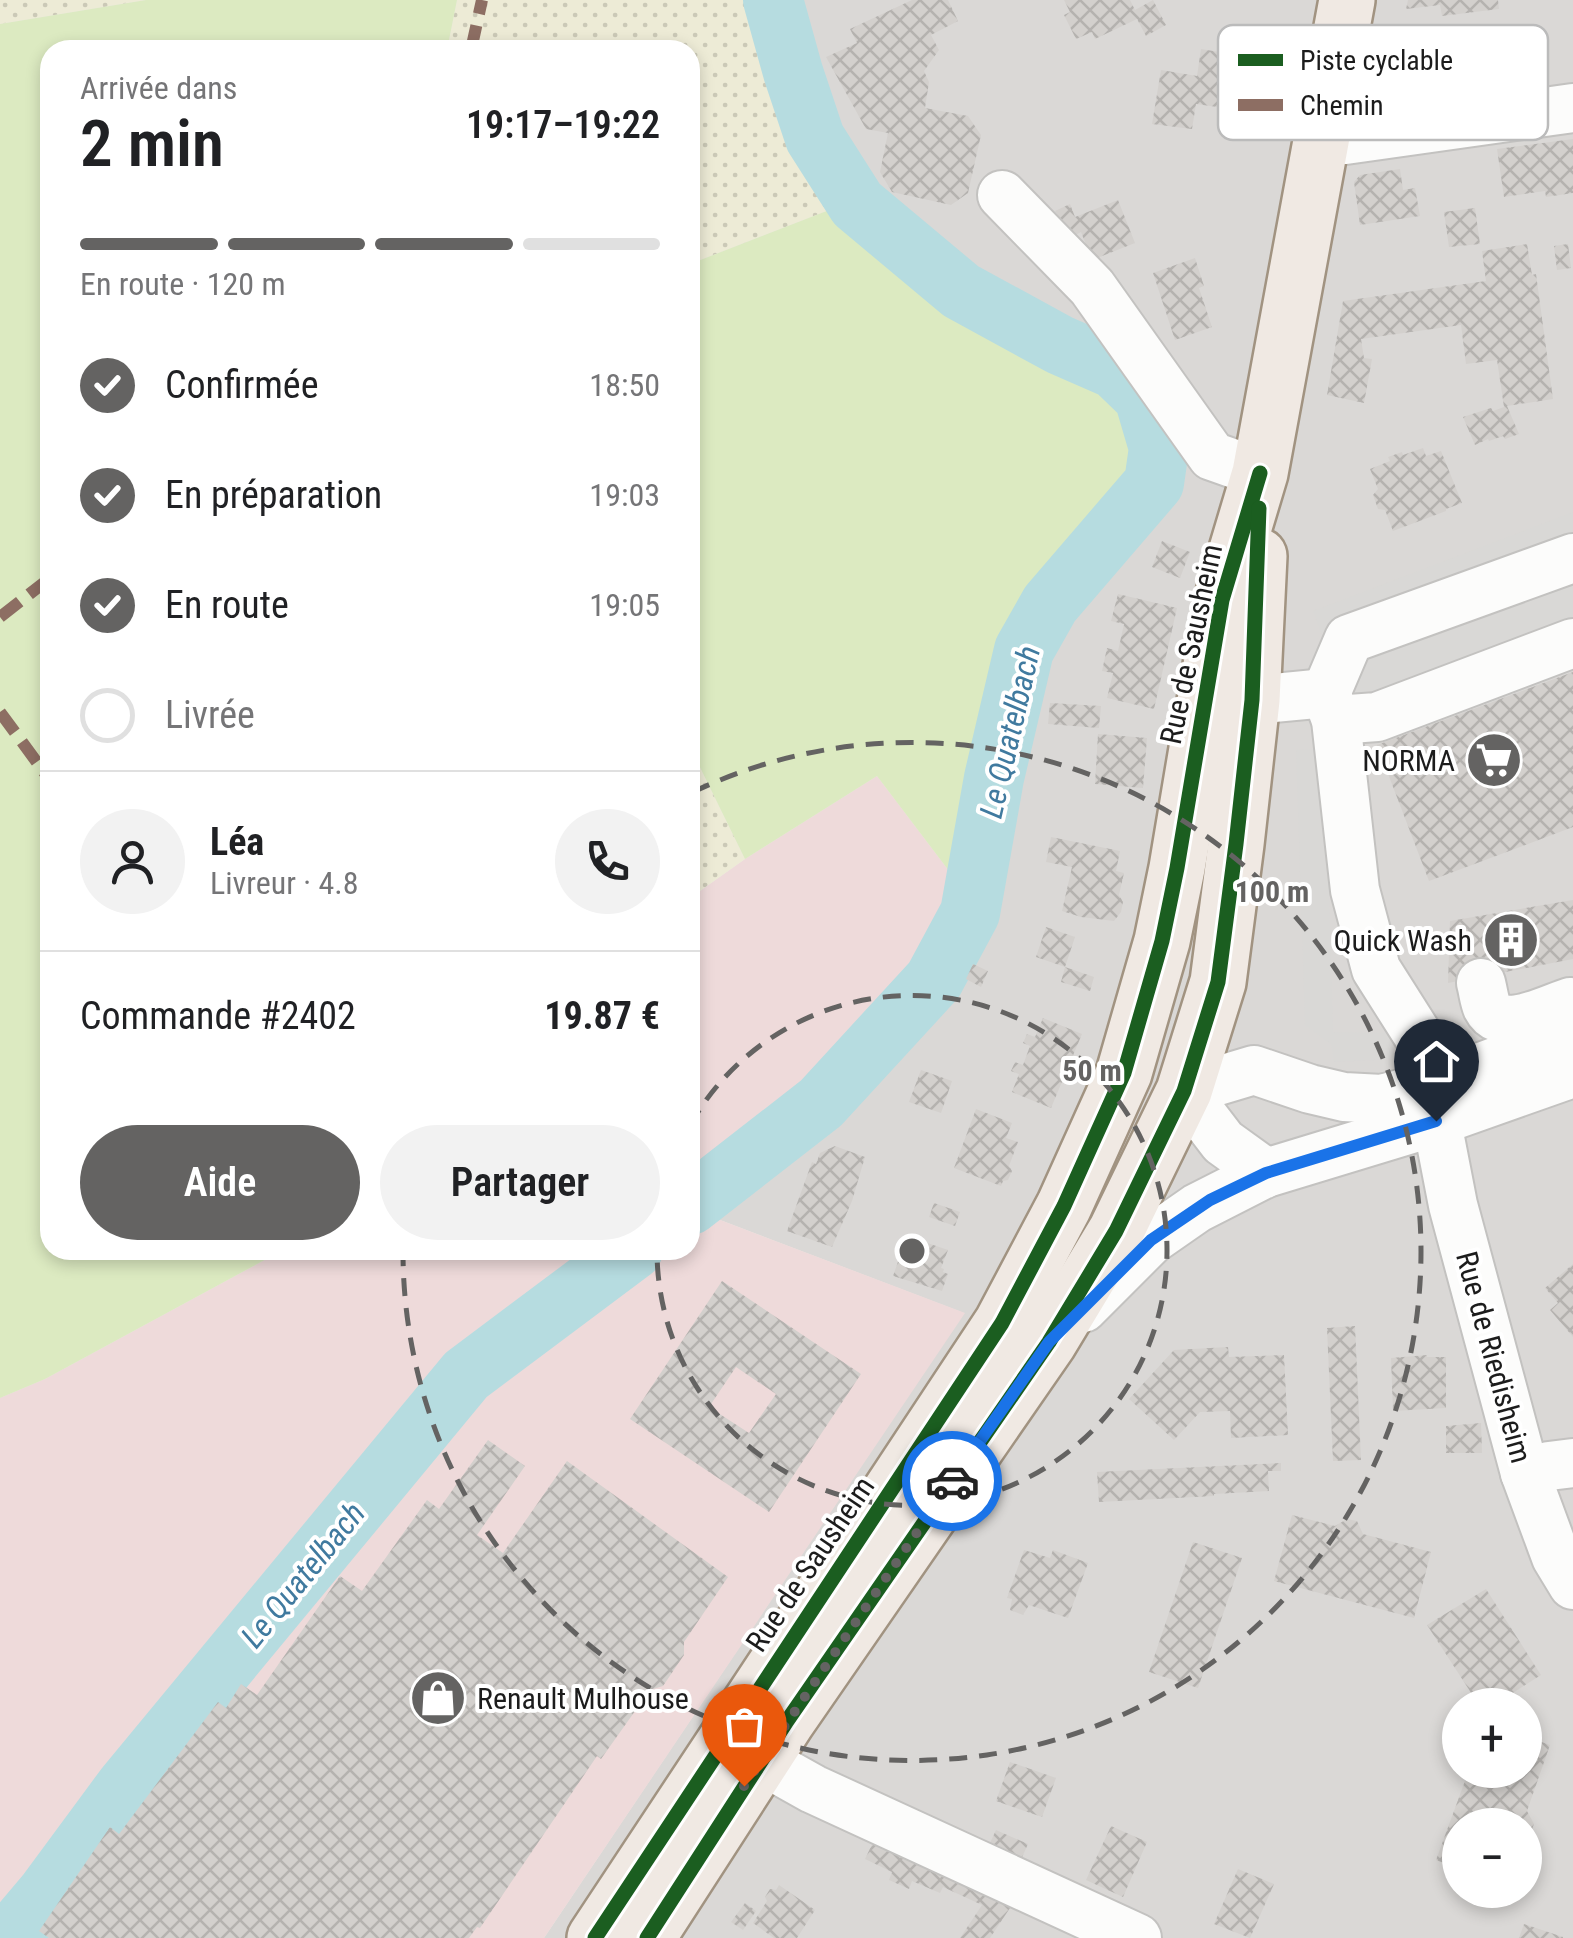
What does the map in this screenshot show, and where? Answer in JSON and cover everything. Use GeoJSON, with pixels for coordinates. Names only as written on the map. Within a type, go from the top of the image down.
{"type":"FeatureCollection","features":[{"type":"Feature","properties":{"kind":"main road","name":"Rue de Sausheim"},"geometry":{"type":"LineString","coordinates":[[1342,25],[1347,0]]}},
{"type":"Feature","properties":{"kind":"main road","name":"Rue de Sausheim"},"geometry":{"type":"LineString","coordinates":[[639,1927],[1002,1323],[1064,1206],[1124,1073],[1162,941],[1178,868],[1222,600],[1260,473],[1320,140]]}},
{"type":"Feature","properties":{"kind":"main road","name":"Rue de Sausheim"},"geometry":{"type":"LineString","coordinates":[[639,1927],[761,1760],[1049,1342],[1116,1231],[1184,1092],[1218,982],[1236,844],[1252,700],[1260,473]]}},
{"type":"Feature","properties":{"kind":"street"},"geometry":{"type":"LineString","coordinates":[[1548,111],[1573,108]]}},
{"type":"Feature","properties":{"kind":"street"},"geometry":{"type":"LineString","coordinates":[[1002,196],[1092,287],[1212,456],[1260,473]]}},
{"type":"Feature","properties":{"kind":"street"},"geometry":{"type":"LineString","coordinates":[[1331,706],[1349,639],[1573,558]]}},
{"type":"Feature","properties":{"kind":"street"},"geometry":{"type":"LineString","coordinates":[[1252,700],[1331,706],[1377,716],[1573,643]]}},
{"type":"Feature","properties":{"kind":"street","name":"Rue de Riedisheim"},"geometry":{"type":"LineString","coordinates":[[1331,706],[1356,890],[1376,970],[1421,1040],[1453,1205],[1525,1473],[1556,1556],[1573,1585]]}},
{"type":"Feature","properties":{"kind":"street"},"geometry":{"type":"LineString","coordinates":[[1481,983],[1488,1010],[1499,1018],[1515,1021],[1573,1000]]}},
{"type":"Feature","properties":{"kind":"street"},"geometry":{"type":"LineString","coordinates":[[1049,1342],[1151,1240],[1210,1200],[1433,1103],[1573,1033]]}},
{"type":"Feature","properties":{"kind":"street"},"geometry":{"type":"LineString","coordinates":[[1184,1092],[1254,1070],[1344,1097],[1433,1103],[1573,1073]]}},
{"type":"Feature","properties":{"kind":"street"},"geometry":{"type":"LineString","coordinates":[[1124,1073],[1184,1092],[1224,1142],[1266,1173]]}},
{"type":"Feature","properties":{"kind":"street"},"geometry":{"type":"LineString","coordinates":[[1525,1473],[1573,1462]]}},
{"type":"Feature","properties":{"kind":"street"},"geometry":{"type":"LineString","coordinates":[[761,1760],[813,1788],[1137,1938]]}},
{"type":"Feature","properties":{"kind":"shaded area"},"geometry":{"type":"Polygon","coordinates":[[[0,0],[146,0],[0,24],[0,0]]]}},
{"type":"Feature","properties":{"kind":"shaded area"},"geometry":{"type":"Polygon","coordinates":[[[457,0],[763,0],[805,149],[837,207],[700,260],[700,40],[449,40],[457,0]]]}},
{"type":"Feature","properties":{"kind":"shaded area"},"geometry":{"type":"Polygon","coordinates":[[[763,0],[1573,0],[1573,1938],[544,1938],[964,1313],[707,1215],[968,896],[1008,639],[1138,478],[955,300],[837,207],[805,149],[763,0]]]}},
{"type":"Feature","properties":{"kind":"shaded area"},"geometry":{"type":"Polygon","coordinates":[[[1573,512],[1573,637],[1374,713],[1340,687],[1313,611],[1573,512]]]}},
{"type":"Feature","properties":{"kind":"shaded area"},"geometry":{"type":"Polygon","coordinates":[[[1325,749],[1333,1032],[1392,1033],[1394,1059],[1334,1062],[1331,1044],[1305,1025],[1296,750],[1325,749]]]}},
{"type":"Feature","properties":{"kind":"shaded area"},"geometry":{"type":"Polygon","coordinates":[[[700,767],[745,859],[700,891],[700,767]]]}},
{"type":"Feature","properties":{"kind":"shaded area"},"geometry":{"type":"Polygon","coordinates":[[[877,776],[968,896],[707,1215],[965,1313],[544,1938],[0,1938],[0,1398],[45,1379],[265,1260],[700,1260],[700,891],[877,776]]]}},
{"type":"Feature","properties":{"kind":"green space"},"geometry":{"type":"Polygon","coordinates":[[[146,0],[457,0],[449,40],[40,40],[40,1260],[265,1260],[45,1379],[0,1398],[0,24],[146,0]]]}},
{"type":"Feature","properties":{"kind":"green space"},"geometry":{"type":"Polygon","coordinates":[[[837,207],[955,300],[1121,404],[1138,478],[1008,639],[968,896],[877,776],[745,859],[700,767],[700,260],[837,207]]]}},
{"type":"Feature","properties":{"kind":"building"},"geometry":{"type":"Polygon","coordinates":[[[912,0],[948,0],[958,21],[931,35],[939,50],[924,71],[929,82],[925,108],[968,116],[981,135],[968,193],[951,205],[892,192],[880,172],[888,133],[866,129],[826,57],[857,43],[850,29],[912,0]]]}},
{"type":"Feature","properties":{"kind":"building"},"geometry":{"type":"Polygon","coordinates":[[[1064,0],[1130,0],[1135,10],[1153,0],[1166,25],[1146,36],[1137,19],[1095,39],[1092,32],[1076,39],[1064,15],[1070,12],[1064,0]]]}},
{"type":"Feature","properties":{"kind":"building"},"geometry":{"type":"Polygon","coordinates":[[[1408,0],[1498,0],[1499,9],[1442,16],[1440,5],[1406,9],[1408,0]]]}},
{"type":"Feature","properties":{"kind":"building"},"geometry":{"type":"Polygon","coordinates":[[[1201,49],[1218,52],[1218,107],[1196,104],[1192,129],[1152,124],[1161,70],[1197,76],[1201,49]]]}},
{"type":"Feature","properties":{"kind":"building"},"geometry":{"type":"Polygon","coordinates":[[[1573,139],[1573,193],[1546,197],[1545,191],[1504,197],[1497,149],[1573,139]]]}},
{"type":"Feature","properties":{"kind":"building"},"geometry":{"type":"Polygon","coordinates":[[[1400,169],[1403,190],[1415,188],[1420,216],[1360,225],[1354,182],[1360,175],[1400,169]]]}},
{"type":"Feature","properties":{"kind":"building"},"geometry":{"type":"Polygon","coordinates":[[[1118,200],[1135,243],[1092,260],[1081,232],[1072,237],[1055,211],[1070,204],[1075,217],[1118,200]]]}},
{"type":"Feature","properties":{"kind":"building"},"geometry":{"type":"Polygon","coordinates":[[[1475,208],[1480,244],[1449,247],[1444,212],[1475,208]]]}},
{"type":"Feature","properties":{"kind":"building"},"geometry":{"type":"Polygon","coordinates":[[[1527,244],[1532,275],[1536,274],[1553,399],[1507,406],[1519,434],[1475,445],[1463,417],[1504,407],[1497,360],[1466,364],[1461,325],[1361,339],[1364,358],[1372,359],[1364,403],[1327,395],[1343,301],[1486,281],[1482,251],[1527,244]]]}},
{"type":"Feature","properties":{"kind":"building"},"geometry":{"type":"Polygon","coordinates":[[[1568,244],[1571,268],[1557,270],[1554,246],[1568,244]]]}},
{"type":"Feature","properties":{"kind":"building"},"geometry":{"type":"Polygon","coordinates":[[[1195,258],[1204,286],[1199,288],[1212,327],[1175,340],[1153,273],[1195,258]]]}},
{"type":"Feature","properties":{"kind":"building"},"geometry":{"type":"Polygon","coordinates":[[[1423,448],[1426,456],[1441,451],[1462,503],[1393,531],[1385,510],[1378,509],[1373,495],[1378,489],[1370,469],[1390,461],[1388,457],[1423,448]]]}},
{"type":"Feature","properties":{"kind":"building"},"geometry":{"type":"Polygon","coordinates":[[[1162,541],[1190,552],[1180,578],[1152,567],[1162,541]]]}},
{"type":"Feature","properties":{"kind":"building"},"geometry":{"type":"Polygon","coordinates":[[[1118,594],[1177,608],[1154,709],[1107,698],[1113,673],[1102,671],[1107,648],[1118,651],[1124,624],[1111,621],[1118,594]]]}},
{"type":"Feature","properties":{"kind":"building"},"geometry":{"type":"Polygon","coordinates":[[[1573,672],[1573,827],[1429,881],[1377,745],[1573,672]]]}},
{"type":"Feature","properties":{"kind":"building"},"geometry":{"type":"Polygon","coordinates":[[[1050,703],[1101,706],[1099,728],[1048,724],[1050,703]]]}},
{"type":"Feature","properties":{"kind":"building"},"geometry":{"type":"Polygon","coordinates":[[[1098,734],[1147,738],[1143,788],[1095,784],[1098,734]]]}},
{"type":"Feature","properties":{"kind":"building"},"geometry":{"type":"Polygon","coordinates":[[[1051,837],[1120,851],[1116,871],[1124,873],[1119,895],[1123,902],[1114,921],[1062,911],[1072,867],[1046,862],[1051,837]]]}},
{"type":"Feature","properties":{"kind":"building","name":"Quick Wash"},"geometry":{"type":"Polygon","coordinates":[[[1573,900],[1573,959],[1448,983],[1450,921],[1573,900]]]}},
{"type":"Feature","properties":{"kind":"building"},"geometry":{"type":"Polygon","coordinates":[[[1046,927],[1075,937],[1065,967],[1036,957],[1046,927]]]}},
{"type":"Feature","properties":{"kind":"building"},"geometry":{"type":"Polygon","coordinates":[[[973,964],[988,971],[981,987],[966,979],[973,964]]]}},
{"type":"Feature","properties":{"kind":"building"},"geometry":{"type":"Polygon","coordinates":[[[1065,967],[1094,977],[1090,991],[1061,982],[1065,967]]]}},
{"type":"Feature","properties":{"kind":"building"},"geometry":{"type":"Polygon","coordinates":[[[1043,1018],[1082,1034],[1051,1108],[1012,1092],[1019,1074],[1011,1071],[1015,1062],[1023,1065],[1030,1046],[1023,1043],[1027,1034],[1035,1037],[1043,1018]]]}},
{"type":"Feature","properties":{"kind":"building"},"geometry":{"type":"Polygon","coordinates":[[[921,1070],[952,1081],[941,1113],[909,1102],[921,1070]]]}},
{"type":"Feature","properties":{"kind":"building"},"geometry":{"type":"Polygon","coordinates":[[[976,1109],[1012,1123],[1006,1138],[1018,1142],[1009,1166],[1012,1171],[1001,1186],[954,1168],[976,1109]]]}},
{"type":"Feature","properties":{"kind":"building"},"geometry":{"type":"Polygon","coordinates":[[[835,1146],[865,1157],[832,1247],[787,1231],[812,1162],[816,1164],[820,1153],[835,1146]]]}},
{"type":"Feature","properties":{"kind":"building"},"geometry":{"type":"Polygon","coordinates":[[[934,1203],[960,1212],[955,1226],[929,1217],[934,1203]]]}},
{"type":"Feature","properties":{"kind":"building"},"geometry":{"type":"Polygon","coordinates":[[[907,1236],[948,1250],[941,1268],[948,1274],[942,1291],[893,1276],[907,1236]]]}},
{"type":"Feature","properties":{"kind":"building"},"geometry":{"type":"Polygon","coordinates":[[[1573,1264],[1573,1337],[1550,1310],[1558,1303],[1545,1288],[1573,1264]]]}},
{"type":"Feature","properties":{"kind":"building"},"geometry":{"type":"Polygon","coordinates":[[[722,1281],[861,1374],[769,1512],[630,1419],[722,1281]],[[736,1367],[709,1407],[749,1433],[776,1394],[736,1367]]]}},
{"type":"Feature","properties":{"kind":"building"},"geometry":{"type":"Polygon","coordinates":[[[1355,1326],[1361,1460],[1333,1461],[1327,1328],[1355,1326]]]}},
{"type":"Feature","properties":{"kind":"building"},"geometry":{"type":"Polygon","coordinates":[[[1228,1347],[1229,1357],[1284,1355],[1288,1435],[1231,1438],[1230,1411],[1200,1412],[1174,1440],[1129,1399],[1174,1350],[1228,1347]]]}},
{"type":"Feature","properties":{"kind":"building"},"geometry":{"type":"Polygon","coordinates":[[[1446,1357],[1446,1408],[1393,1411],[1391,1358],[1446,1357]]]}},
{"type":"Feature","properties":{"kind":"building"},"geometry":{"type":"Polygon","coordinates":[[[1481,1423],[1482,1453],[1446,1453],[1446,1426],[1481,1423]]]}},
{"type":"Feature","properties":{"kind":"building","name":"Renault Mulhouse"},"geometry":{"type":"Polygon","coordinates":[[[488,1440],[525,1466],[477,1535],[503,1553],[567,1461],[728,1577],[684,1642],[684,1655],[663,1686],[650,1690],[601,1759],[597,1756],[480,1928],[469,1938],[49,1938],[39,1931],[110,1827],[119,1834],[218,1702],[226,1708],[241,1684],[257,1695],[340,1576],[362,1591],[427,1500],[439,1509],[488,1440]]]}},
{"type":"Feature","properties":{"kind":"building"},"geometry":{"type":"Polygon","coordinates":[[[1281,1463],[1281,1471],[1268,1471],[1269,1491],[1099,1502],[1097,1472],[1281,1463]]]}},
{"type":"Feature","properties":{"kind":"building"},"geometry":{"type":"Polygon","coordinates":[[[1292,1515],[1335,1526],[1347,1519],[1357,1521],[1363,1534],[1431,1552],[1414,1618],[1274,1581],[1292,1515]]]}},
{"type":"Feature","properties":{"kind":"building"},"geometry":{"type":"Polygon","coordinates":[[[1193,1542],[1242,1558],[1198,1688],[1149,1672],[1193,1542]]]}},
{"type":"Feature","properties":{"kind":"building"},"geometry":{"type":"Polygon","coordinates":[[[1024,1550],[1050,1558],[1053,1550],[1088,1563],[1068,1618],[1029,1605],[1023,1615],[1010,1610],[1012,1599],[1007,1598],[1024,1550]]]}},
{"type":"Feature","properties":{"kind":"building"},"geometry":{"type":"Polygon","coordinates":[[[1486,1589],[1541,1675],[1521,1688],[1468,1688],[1427,1625],[1486,1589]]]}},
{"type":"Feature","properties":{"kind":"building"},"geometry":{"type":"Polygon","coordinates":[[[1542,1742],[1550,1745],[1542,1768],[1542,1742]]]}},
{"type":"Feature","properties":{"kind":"building"},"geometry":{"type":"Polygon","coordinates":[[[1010,1762],[1056,1778],[1042,1817],[996,1801],[1010,1762]]]}},
{"type":"Feature","properties":{"kind":"building"},"geometry":{"type":"Polygon","coordinates":[[[1462,1788],[1535,1788],[1528,1808],[1455,1808],[1462,1788]]]}},
{"type":"Feature","properties":{"kind":"building"},"geometry":{"type":"Polygon","coordinates":[[[1111,1826],[1147,1842],[1123,1897],[1086,1880],[1111,1826]]]}},
{"type":"Feature","properties":{"kind":"building"},"geometry":{"type":"Polygon","coordinates":[[[996,1830],[1028,1844],[1015,1873],[983,1858],[996,1830]]]}},
{"type":"Feature","properties":{"kind":"building"},"geometry":{"type":"Polygon","coordinates":[[[878,1832],[1018,1896],[990,1938],[960,1938],[982,1905],[943,1887],[940,1893],[912,1881],[909,1889],[889,1880],[892,1872],[865,1859],[878,1832]]]}},
{"type":"Feature","properties":{"kind":"building"},"geometry":{"type":"Polygon","coordinates":[[[1238,1869],[1274,1884],[1250,1938],[1214,1924],[1238,1869]]]}},
{"type":"Feature","properties":{"kind":"building"},"geometry":{"type":"Polygon","coordinates":[[[779,1885],[815,1910],[797,1938],[774,1938],[753,1923],[770,1889],[776,1890],[779,1885]]]}},
{"type":"Feature","properties":{"kind":"building"},"geometry":{"type":"Polygon","coordinates":[[[745,1903],[756,1911],[743,1930],[731,1922],[745,1903]]]}},
{"type":"Feature","properties":{"kind":"building"},"geometry":{"type":"Polygon","coordinates":[[[1524,1924],[1563,1937],[1563,1938],[1519,1938],[1524,1924]]]}},
{"type":"Feature","properties":{"kind":"waterway","name":"Le Quatelbach"},"geometry":{"type":"LineString","coordinates":[[700,1197],[821,1103],[934,980],[970,913],[994,778],[1024,650],[1050,604],[1154,483],[1159,448],[1144,397],[1115,369],[1060,345],[961,291],[857,204],[815,138],[773,0]]}},
{"type":"Feature","properties":{"kind":"waterway","name":"Le Quatelbach"},"geometry":{"type":"LineString","coordinates":[[9,1938],[126,1786],[466,1375],[620,1260]]}},
{"type":"Feature","properties":{"kind":"marked path"},"geometry":{"type":"LineString","coordinates":[[473,40],[482,0]]}},
{"type":"Feature","properties":{"kind":"marked path"},"geometry":{"type":"LineString","coordinates":[[0,617],[40,586]]}},
{"type":"Feature","properties":{"kind":"marked path"},"geometry":{"type":"LineString","coordinates":[[0,712],[40,766]]}},
{"type":"Feature","properties":{"kind":"cycle path"},"geometry":{"type":"LineString","coordinates":[[595,1938],[1002,1323],[1064,1206],[1124,1073],[1162,941],[1222,600],[1260,473]]}},
{"type":"Feature","properties":{"kind":"cycle path"},"geometry":{"type":"LineString","coordinates":[[647,1938],[787,1721],[1049,1342],[1116,1231],[1184,1091],[1218,982],[1236,844],[1252,700],[1259,508]]}},
{"type":"Feature","properties":{"kind":"way so far"},"geometry":{"type":"LineString","coordinates":[[744,1786],[952,1481]]}},
{"type":"Feature","properties":{"kind":"place","name":"NORMA"},"geometry":{"type":"Point","coordinates":[1494,760]}},
{"type":"Feature","properties":{"kind":"place","name":"Quick Wash"},"geometry":{"type":"Point","coordinates":[1511,940]}},
{"type":"Feature","properties":{"kind":"place","name":"Renault Mulhouse"},"geometry":{"type":"Point","coordinates":[438,1698]}},
{"type":"Feature","properties":{"kind":"route"},"geometry":{"type":"LineString","coordinates":[[952,1481],[1049,1342],[1151,1240],[1210,1200],[1266,1173],[1436,1121]]}}]}
